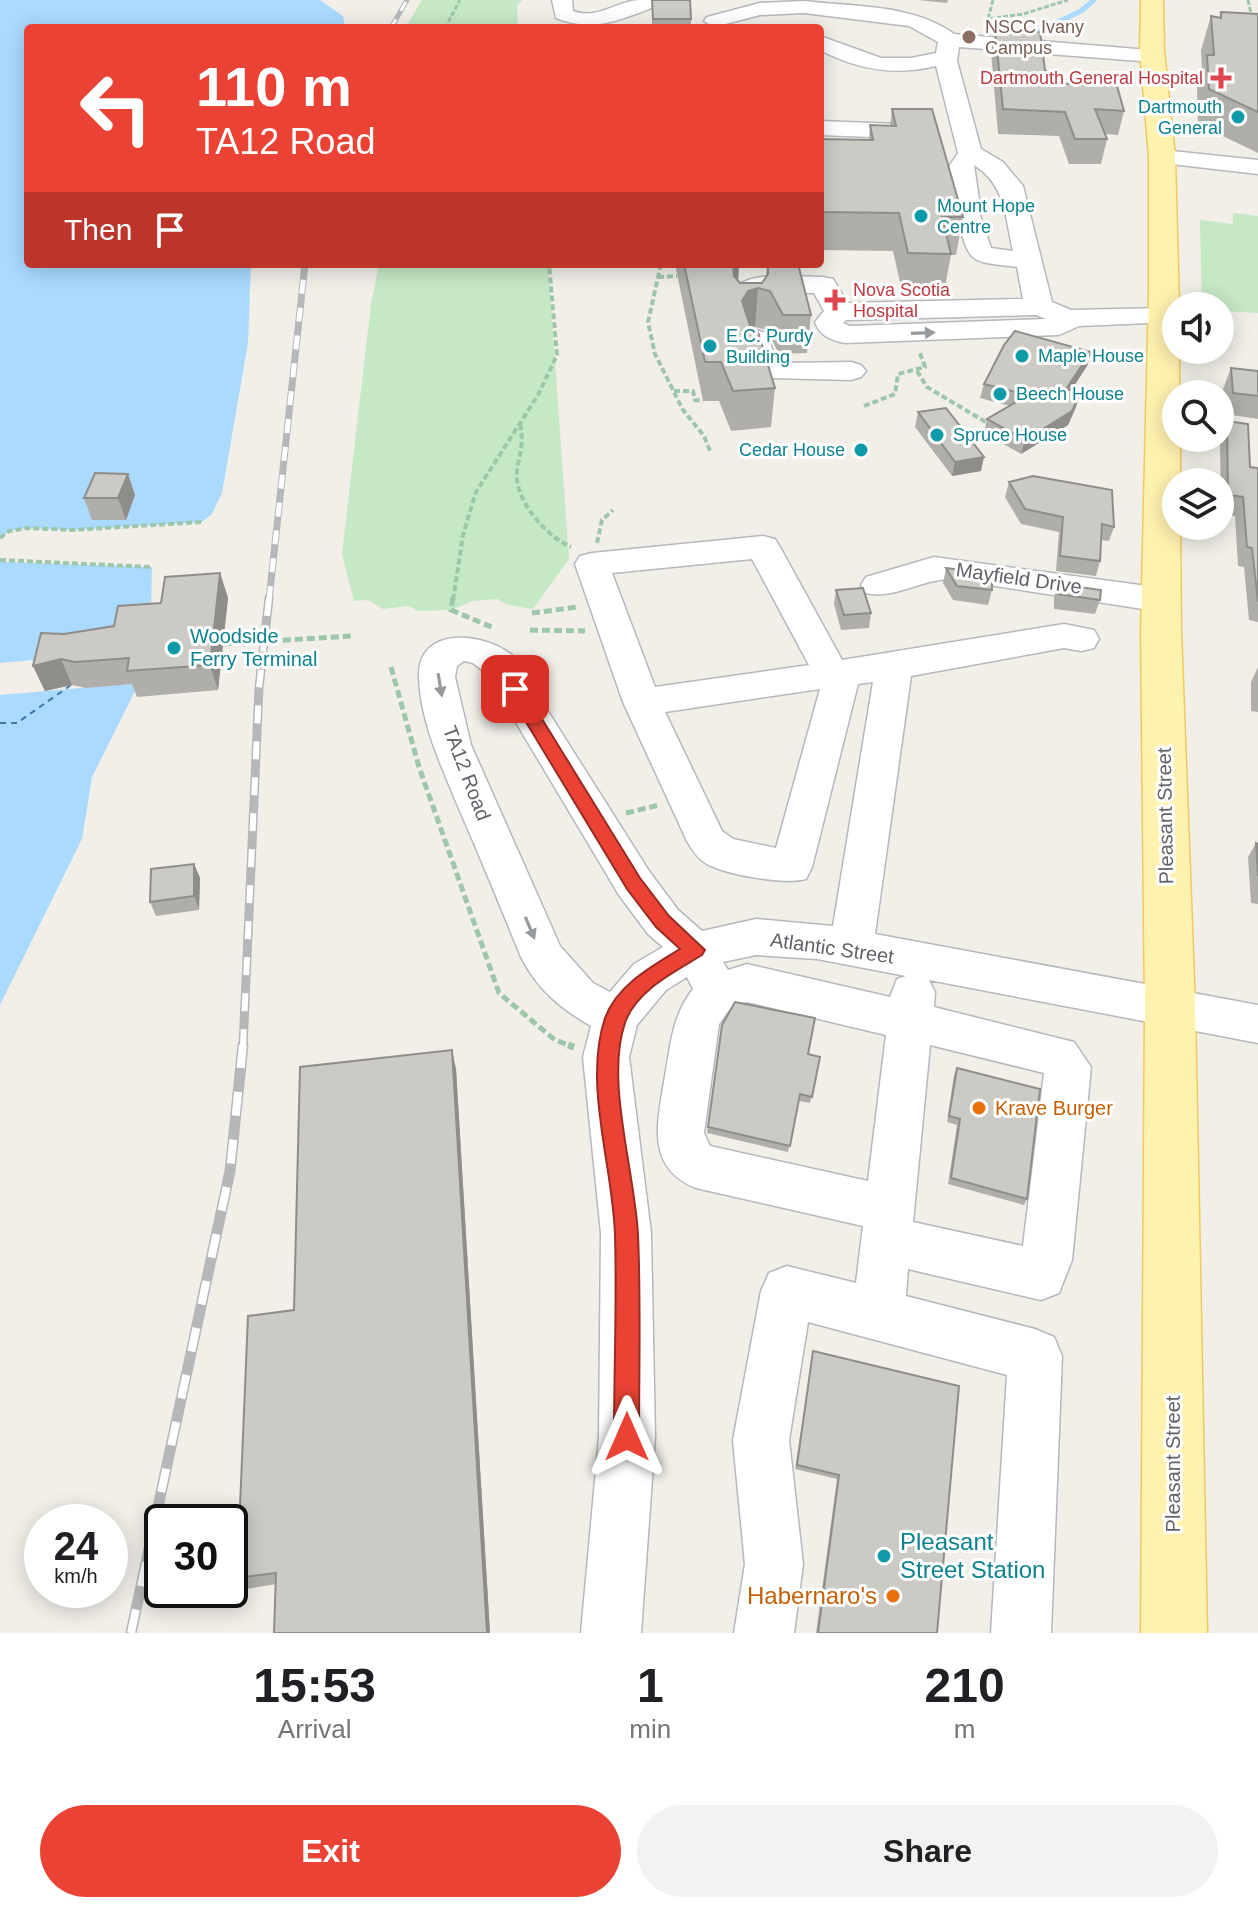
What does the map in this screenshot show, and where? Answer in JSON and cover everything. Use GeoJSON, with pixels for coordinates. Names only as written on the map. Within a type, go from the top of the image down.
{"type":"FeatureCollection","features":[{"type":"Feature","properties":{"kind":"main road","name":"Pleasant Street"},"geometry":{"type":"LineString","coordinates":[[1152,0],[1153,56],[1162,157],[1164,292]]}},
{"type":"Feature","properties":{"kind":"main road","name":"Pleasant Street"},"geometry":{"type":"LineString","coordinates":[[1164,364],[1162,600],[1170,1008],[1174,1633]]}},
{"type":"Feature","properties":{"kind":"street"},"geometry":{"type":"LineString","coordinates":[[562,0],[563,14],[589,20],[655,0]]}},
{"type":"Feature","properties":{"kind":"street"},"geometry":{"type":"LineString","coordinates":[[783,7],[798,24]]}},
{"type":"Feature","properties":{"kind":"street"},"geometry":{"type":"LineString","coordinates":[[712,18],[783,7],[913,20],[931,27],[947,49],[967,143],[960,168],[979,251],[984,255],[1027,261]]}},
{"type":"Feature","properties":{"kind":"street"},"geometry":{"type":"LineString","coordinates":[[824,44],[853,59],[904,67],[947,49],[1049,56],[1153,56]]}},
{"type":"Feature","properties":{"kind":"street"},"geometry":{"type":"LineString","coordinates":[[824,128],[967,143],[1011,186],[1039,307]]}},
{"type":"Feature","properties":{"kind":"street"},"geometry":{"type":"LineString","coordinates":[[1162,157],[1258,167]]}},
{"type":"Feature","properties":{"kind":"street"},"geometry":{"type":"LineString","coordinates":[[842,324],[827,287],[817,283],[752,287],[747,291],[746,300],[760,358],[781,372],[851,371]]}},
{"type":"Feature","properties":{"kind":"street"},"geometry":{"type":"LineString","coordinates":[[842,324],[1039,307],[1068,318],[1162,316]]}},
{"type":"Feature","properties":{"kind":"street"},"geometry":{"type":"LineString","coordinates":[[842,324],[1059,327],[1067,323],[1068,318]]}},
{"type":"Feature","properties":{"kind":"street"},"geometry":{"type":"LineString","coordinates":[[763,547],[838,674],[791,867],[721,853],[707,841],[642,702],[611,618],[592,564],[763,547]]}},
{"type":"Feature","properties":{"kind":"street","name":"Mayfield Drive"},"geometry":{"type":"LineString","coordinates":[[878,585],[934,568],[950,568],[1162,600]]}},
{"type":"Feature","properties":{"kind":"street"},"geometry":{"type":"LineString","coordinates":[[642,702],[894,666],[1064,636],[1081,639]]}},
{"type":"Feature","properties":{"kind":"street","name":"TA12 Road"},"geometry":{"type":"LineString","coordinates":[[611,1037],[543,957],[452,745],[437,677],[439,662],[445,655],[469,648],[487,652],[500,665],[634,883],[663,922],[695,950]]}},
{"type":"Feature","properties":{"kind":"street"},"geometry":{"type":"LineString","coordinates":[[851,948],[894,666]]}},
{"type":"Feature","properties":{"kind":"street","name":"Atlantic Street"},"geometry":{"type":"LineString","coordinates":[[611,1037],[650,977],[695,950],[756,937],[817,941],[1258,1024]]}},
{"type":"Feature","properties":{"kind":"street"},"geometry":{"type":"LineString","coordinates":[[695,950],[717,992]]}},
{"type":"Feature","properties":{"kind":"street"},"geometry":{"type":"LineString","coordinates":[[878,1314],[916,961]]}},
{"type":"Feature","properties":{"kind":"street"},"geometry":{"type":"LineString","coordinates":[[747,983],[910,1019],[1058,1056],[1068,1067],[1047,1260],[1041,1275],[696,1165],[685,1153],[680,1133],[697,1018],[717,992],[747,983]]}},
{"type":"Feature","properties":{"kind":"street"},"geometry":{"type":"LineString","coordinates":[[611,1037],[626,1233],[627,1437],[611,1633]]}},
{"type":"Feature","properties":{"kind":"street"},"geometry":{"type":"LineString","coordinates":[[764,1633],[774,1564],[761,1440],[787,1291],[1035,1356],[1021,1633]]}},
{"type":"Feature","properties":{"kind":"path"},"geometry":{"type":"LineString","coordinates":[[447,24],[460,0]]}},
{"type":"Feature","properties":{"kind":"path"},"geometry":{"type":"LineString","coordinates":[[993,0],[988,19],[1068,0]]}},
{"type":"Feature","properties":{"kind":"path"},"geometry":{"type":"LineString","coordinates":[[1248,0],[1254,24]]}},
{"type":"Feature","properties":{"kind":"path"},"geometry":{"type":"LineString","coordinates":[[1035,7],[1039,9]]}},
{"type":"Feature","properties":{"kind":"path"},"geometry":{"type":"LineString","coordinates":[[451,610],[463,535],[476,492],[520,423],[557,355],[549,268]]}},
{"type":"Feature","properties":{"kind":"path"},"geometry":{"type":"LineString","coordinates":[[660,268],[648,322],[655,354],[710,451]]}},
{"type":"Feature","properties":{"kind":"path"},"geometry":{"type":"LineString","coordinates":[[658,277],[677,276]]}},
{"type":"Feature","properties":{"kind":"path"},"geometry":{"type":"LineString","coordinates":[[864,406],[895,394],[898,374],[925,367],[917,344]]}},
{"type":"Feature","properties":{"kind":"path"},"geometry":{"type":"LineString","coordinates":[[917,370],[927,387],[989,424]]}},
{"type":"Feature","properties":{"kind":"path"},"geometry":{"type":"LineString","coordinates":[[674,391],[693,391],[695,400],[703,401]]}},
{"type":"Feature","properties":{"kind":"path"},"geometry":{"type":"LineString","coordinates":[[520,423],[524,445],[517,477],[521,493],[543,526],[553,535],[569,547],[583,546]]}},
{"type":"Feature","properties":{"kind":"path"},"geometry":{"type":"LineString","coordinates":[[597,545],[602,520],[613,510]]}},
{"type":"Feature","properties":{"kind":"path"},"geometry":{"type":"LineString","coordinates":[[105,528],[107,520]]}},
{"type":"Feature","properties":{"kind":"path"},"geometry":{"type":"LineString","coordinates":[[0,538],[9,531],[27,528],[105,528],[202,522]]}},
{"type":"Feature","properties":{"kind":"path"},"geometry":{"type":"LineString","coordinates":[[0,560],[152,567]]}},
{"type":"Feature","properties":{"kind":"path"},"geometry":{"type":"LineString","coordinates":[[532,613],[611,618]]}},
{"type":"Feature","properties":{"kind":"path"},"geometry":{"type":"LineString","coordinates":[[530,630],[611,618]]}},
{"type":"Feature","properties":{"kind":"path"},"geometry":{"type":"LineString","coordinates":[[208,645],[352,636]]}},
{"type":"Feature","properties":{"kind":"path"},"geometry":{"type":"LineString","coordinates":[[391,667],[419,767],[499,993],[555,1040],[611,1037]]}},
{"type":"Feature","properties":{"kind":"green space"},"geometry":{"type":"Polygon","coordinates":[[[422,0],[522,0],[517,6],[518,24],[407,24],[422,0]]]}},
{"type":"Feature","properties":{"kind":"green space"},"geometry":{"type":"Polygon","coordinates":[[[1233,213],[1258,216],[1258,313],[1234,312],[1234,292],[1202,292],[1200,220],[1233,224],[1233,213]]]}},
{"type":"Feature","properties":{"kind":"green space"},"geometry":{"type":"Polygon","coordinates":[[[378,268],[548,268],[569,559],[533,609],[508,605],[497,599],[473,601],[451,610],[418,611],[409,606],[383,609],[368,600],[354,601],[342,554],[371,304],[378,268]]]}},
{"type":"Feature","properties":{"kind":"water"},"geometry":{"type":"Polygon","coordinates":[[[0,0],[320,0],[343,16],[344,24],[24,24],[24,268],[251,268],[248,343],[222,493],[212,514],[202,522],[72,530],[27,528],[9,531],[0,538],[0,0]]]}},
{"type":"Feature","properties":{"kind":"water"},"geometry":{"type":"Polygon","coordinates":[[[0,560],[152,567],[151,614],[92,655],[0,663],[0,560]]]}},
{"type":"Feature","properties":{"kind":"water"},"geometry":{"type":"Polygon","coordinates":[[[139,683],[92,777],[82,839],[0,1005],[0,695],[139,683]]]}},
{"type":"Feature","properties":{"kind":"pier"},"geometry":{"type":"Polygon","coordinates":[[[86,838],[4,1007],[0,1009],[82,839],[86,838]]]}},
{"type":"Feature","properties":{"kind":"building"},"geometry":{"type":"Polygon","coordinates":[[[652,0],[690,0],[691,19],[653,19],[652,0]]]}},
{"type":"Feature","properties":{"kind":"building"},"geometry":{"type":"Polygon","coordinates":[[[1221,12],[1258,14],[1258,112],[1209,89],[1207,55],[1214,55],[1211,16],[1221,18],[1221,12]]]}},
{"type":"Feature","properties":{"kind":"building"},"geometry":{"type":"Polygon","coordinates":[[[995,29],[1040,32],[1045,70],[1050,75],[1051,83],[1117,86],[1124,111],[1095,109],[1107,139],[1075,139],[1065,112],[1003,109],[995,29]]]}},
{"type":"Feature","properties":{"kind":"building"},"geometry":{"type":"Polygon","coordinates":[[[892,109],[932,109],[963,217],[942,217],[951,254],[908,253],[899,213],[824,212],[824,139],[873,140],[870,125],[896,126],[892,109]]]}},
{"type":"Feature","properties":{"kind":"building"},"geometry":{"type":"Polygon","coordinates":[[[685,268],[733,268],[734,276],[740,283],[762,283],[768,268],[799,268],[811,315],[783,315],[770,291],[758,288],[748,291],[742,301],[750,326],[758,332],[775,388],[733,391],[721,362],[705,362],[685,268]]]}},
{"type":"Feature","properties":{"kind":"building"},"geometry":{"type":"Polygon","coordinates":[[[1015,331],[1091,352],[1066,389],[1080,393],[1072,411],[1025,440],[987,419],[1028,395],[984,384],[1004,345],[1015,331]]]}},
{"type":"Feature","properties":{"kind":"building"},"geometry":{"type":"Polygon","coordinates":[[[1231,368],[1258,371],[1258,396],[1234,393],[1231,368]]]}},
{"type":"Feature","properties":{"kind":"building"},"geometry":{"type":"Polygon","coordinates":[[[946,408],[984,457],[955,462],[918,412],[946,408]]]}},
{"type":"Feature","properties":{"kind":"building"},"geometry":{"type":"Polygon","coordinates":[[[1234,422],[1248,424],[1250,467],[1258,468],[1258,602],[1252,548],[1247,547],[1243,497],[1234,496],[1234,468],[1228,468],[1227,452],[1234,452],[1234,422]]]}},
{"type":"Feature","properties":{"kind":"building"},"geometry":{"type":"Polygon","coordinates":[[[95,473],[128,474],[118,498],[84,498],[95,473]]]}},
{"type":"Feature","properties":{"kind":"building"},"geometry":{"type":"Polygon","coordinates":[[[1033,476],[1112,490],[1114,527],[1102,524],[1100,561],[1060,556],[1063,517],[1025,509],[1009,482],[1033,476]]]}},
{"type":"Feature","properties":{"kind":"building"},"geometry":{"type":"Polygon","coordinates":[[[946,568],[992,574],[992,590],[957,586],[946,568]]]}},
{"type":"Feature","properties":{"kind":"building"},"geometry":{"type":"Polygon","coordinates":[[[220,573],[210,665],[127,671],[129,658],[75,662],[61,659],[33,666],[41,633],[64,634],[114,626],[118,606],[161,603],[165,577],[220,573]]]}},
{"type":"Feature","properties":{"kind":"building"},"geometry":{"type":"Polygon","coordinates":[[[1058,584],[1101,590],[1100,600],[1058,594],[1058,584]]]}},
{"type":"Feature","properties":{"kind":"building"},"geometry":{"type":"Polygon","coordinates":[[[863,588],[871,613],[844,615],[836,590],[863,588]]]}},
{"type":"Feature","properties":{"kind":"building"},"geometry":{"type":"Polygon","coordinates":[[[194,864],[194,896],[150,902],[151,869],[194,864]]]}},
{"type":"Feature","properties":{"kind":"building"},"geometry":{"type":"Polygon","coordinates":[[[735,1002],[815,1018],[808,1054],[820,1057],[812,1097],[800,1094],[790,1146],[708,1127],[722,1025],[735,1002]]]}},
{"type":"Feature","properties":{"kind":"building"},"geometry":{"type":"Polygon","coordinates":[[[452,1050],[487,1633],[274,1633],[276,1573],[248,1577],[248,1504],[240,1504],[248,1316],[294,1310],[300,1067],[452,1050]]]}},
{"type":"Feature","properties":{"kind":"building"},"geometry":{"type":"Polygon","coordinates":[[[957,1068],[1040,1089],[1027,1199],[951,1178],[960,1119],[949,1116],[957,1068]]]}},
{"type":"Feature","properties":{"kind":"building","name":"Pleasant Street Station"},"geometry":{"type":"Polygon","coordinates":[[[813,1351],[959,1386],[937,1633],[818,1633],[839,1475],[797,1465],[813,1351]]]}},
{"type":"Feature","properties":{"kind":"waterway"},"geometry":{"type":"LineString","coordinates":[[1033,34],[1081,11],[1094,0]]}},
{"type":"Feature","properties":{"kind":"ferry route"},"geometry":{"type":"LineString","coordinates":[[0,723],[17,723],[71,685]]}},
{"type":"Feature","properties":{"kind":"railway"},"geometry":{"type":"LineString","coordinates":[[393,24],[407,0]]}},
{"type":"Feature","properties":{"kind":"railway"},"geometry":{"type":"LineString","coordinates":[[269,600],[305,268]]}},
{"type":"Feature","properties":{"kind":"railway"},"geometry":{"type":"LineString","coordinates":[[243,1047],[259,688],[269,598]]}},
{"type":"Feature","properties":{"kind":"railway"},"geometry":{"type":"LineString","coordinates":[[131,1633],[230,1171],[243,1045]]}},
{"type":"Feature","properties":{"kind":"place","name":"NSCC Ivany Campus"},"geometry":{"type":"Point","coordinates":[969,37]}},
{"type":"Feature","properties":{"kind":"place","name":"Dartmouth General Hospital"},"geometry":{"type":"Point","coordinates":[1221,78]}},
{"type":"Feature","properties":{"kind":"place","name":"Dartmouth General"},"geometry":{"type":"Point","coordinates":[1238,117]}},
{"type":"Feature","properties":{"kind":"place","name":"Mount Hope Centre"},"geometry":{"type":"Point","coordinates":[921,216]}},
{"type":"Feature","properties":{"kind":"place","name":"Nova Scotia Hospital"},"geometry":{"type":"Point","coordinates":[835,300]}},
{"type":"Feature","properties":{"kind":"place","name":"E.C. Purdy Building"},"geometry":{"type":"Point","coordinates":[710,346]}},
{"type":"Feature","properties":{"kind":"place","name":"Maple House"},"geometry":{"type":"Point","coordinates":[1022,356]}},
{"type":"Feature","properties":{"kind":"place","name":"Beech House"},"geometry":{"type":"Point","coordinates":[1000,394]}},
{"type":"Feature","properties":{"kind":"place","name":"Spruce House"},"geometry":{"type":"Point","coordinates":[937,435]}},
{"type":"Feature","properties":{"kind":"place","name":"Cedar House"},"geometry":{"type":"Point","coordinates":[861,450]}},
{"type":"Feature","properties":{"kind":"place","name":"Woodside Ferry Terminal"},"geometry":{"type":"Point","coordinates":[174,648]}},
{"type":"Feature","properties":{"kind":"place","name":"Krave Burger"},"geometry":{"type":"Point","coordinates":[979,1108]}},
{"type":"Feature","properties":{"kind":"place","name":"Pleasant Street Station"},"geometry":{"type":"Point","coordinates":[884,1556]}},
{"type":"Feature","properties":{"kind":"place","name":"Habernaro's"},"geometry":{"type":"Point","coordinates":[893,1596]}},
{"type":"Feature","properties":{"kind":"route"},"geometry":{"type":"LineString","coordinates":[[515,689],[634,883],[663,922],[695,950],[650,977],[631,995],[616,1017],[606,1057],[626,1233],[627,1437]]}}]}
